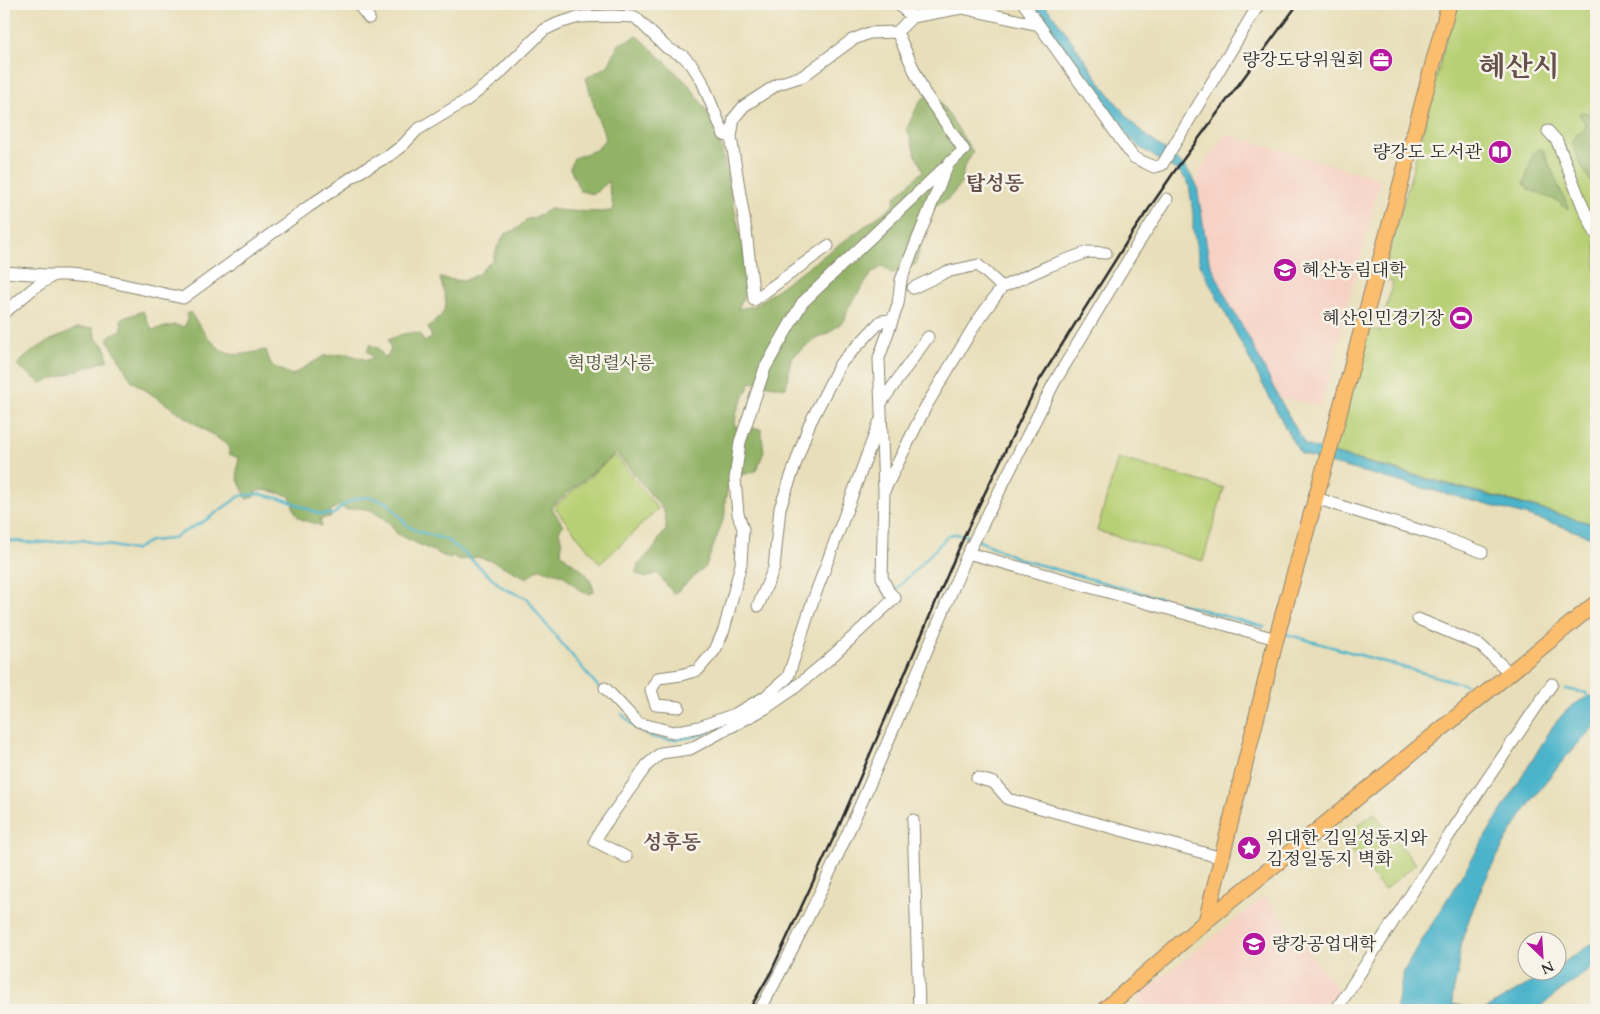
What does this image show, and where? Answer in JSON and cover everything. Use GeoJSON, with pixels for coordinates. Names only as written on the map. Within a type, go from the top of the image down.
{"type":"FeatureCollection","features":[{"type":"Feature","properties":{"kind":"main road"},"geometry":{"type":"LineString","coordinates":[[1206,921],[1276,640],[1331,444],[1448,4]]}},
{"type":"Feature","properties":{"kind":"main road"},"geometry":{"type":"LineString","coordinates":[[1104,1010],[1206,921],[1596,603]]}},
{"type":"Feature","properties":{"kind":"street"},"geometry":{"type":"LineString","coordinates":[[358,4],[369,18]]}},
{"type":"Feature","properties":{"kind":"street"},"geometry":{"type":"LineString","coordinates":[[898,4],[912,17]]}},
{"type":"Feature","properties":{"kind":"street"},"geometry":{"type":"LineString","coordinates":[[1024,4],[1133,157],[1154,167],[1162,164],[1259,4]]}},
{"type":"Feature","properties":{"kind":"street"},"geometry":{"type":"LineString","coordinates":[[828,246],[754,300],[746,231],[731,137],[734,118],[744,106],[778,84],[803,76],[852,40],[869,33],[897,32],[912,17],[962,8],[1039,25]]}},
{"type":"Feature","properties":{"kind":"street"},"geometry":{"type":"LineString","coordinates":[[4,272],[89,277],[183,298],[308,207],[363,170],[390,155],[417,130],[467,100],[496,77],[544,30],[559,22],[579,17],[635,17],[667,48],[684,56],[692,65],[708,94],[724,135],[731,137]]}},
{"type":"Feature","properties":{"kind":"street"},"geometry":{"type":"LineString","coordinates":[[679,707],[656,705],[651,690],[658,678],[681,675],[698,670],[714,650],[724,630],[741,564],[743,529],[738,514],[734,479],[740,442],[765,368],[802,303],[964,150],[924,92],[897,32]]}},
{"type":"Feature","properties":{"kind":"street"},"geometry":{"type":"LineString","coordinates":[[1548,131],[1557,141],[1583,208],[1596,234]]}},
{"type":"Feature","properties":{"kind":"street"},"geometry":{"type":"LineString","coordinates":[[626,857],[595,841],[647,765],[661,753],[690,749],[766,708],[792,690],[828,660],[892,595],[882,577],[884,490],[880,358],[898,304],[901,280],[948,164]]}},
{"type":"Feature","properties":{"kind":"street"},"geometry":{"type":"LineString","coordinates":[[760,1010],[787,961],[848,834],[975,539],[1054,383],[1167,199]]}},
{"type":"Feature","properties":{"kind":"street"},"geometry":{"type":"LineString","coordinates":[[884,490],[925,408],[976,323],[1002,287],[1049,266],[1088,252],[1106,253]]}},
{"type":"Feature","properties":{"kind":"street"},"geometry":{"type":"LineString","coordinates":[[898,304],[913,288],[946,272],[978,265],[1002,287]]}},
{"type":"Feature","properties":{"kind":"street"},"geometry":{"type":"LineString","coordinates":[[4,313],[35,288],[55,275]]}},
{"type":"Feature","properties":{"kind":"street"},"geometry":{"type":"LineString","coordinates":[[901,280],[913,288]]}},
{"type":"Feature","properties":{"kind":"street"},"geometry":{"type":"LineString","coordinates":[[758,606],[774,568],[780,508],[809,424],[840,364],[881,321],[892,320]]}},
{"type":"Feature","properties":{"kind":"street"},"geometry":{"type":"LineString","coordinates":[[881,402],[896,384],[928,337]]}},
{"type":"Feature","properties":{"kind":"street"},"geometry":{"type":"LineString","coordinates":[[604,688],[638,724],[673,732],[699,727],[735,714],[765,697],[788,677],[812,603],[882,417]]}},
{"type":"Feature","properties":{"kind":"street"},"geometry":{"type":"LineString","coordinates":[[1316,498],[1439,536],[1482,552]]}},
{"type":"Feature","properties":{"kind":"street"},"geometry":{"type":"LineString","coordinates":[[968,554],[1276,640]]}},
{"type":"Feature","properties":{"kind":"street"},"geometry":{"type":"LineString","coordinates":[[1418,619],[1480,645],[1510,673]]}},
{"type":"Feature","properties":{"kind":"street"},"geometry":{"type":"LineString","coordinates":[[1336,1010],[1450,834],[1552,684]]}},
{"type":"Feature","properties":{"kind":"street"},"geometry":{"type":"LineString","coordinates":[[978,778],[994,782],[1008,799],[1222,858]]}},
{"type":"Feature","properties":{"kind":"street"},"geometry":{"type":"LineString","coordinates":[[913,820],[919,1010]]}},
{"type":"Feature","properties":{"kind":"shaded area","name":"혜산농림대학"},"geometry":{"type":"Polygon","coordinates":[[[1225,134],[1381,179],[1321,406],[1279,398],[1246,332],[1217,281],[1209,260],[1197,186],[1198,175],[1225,134]]]}},
{"type":"Feature","properties":{"kind":"shaded area","name":"량강공업대학"},"geometry":{"type":"Polygon","coordinates":[[[1265,896],[1339,991],[1326,1010],[1146,1010],[1136,998],[1265,896]]]}},
{"type":"Feature","properties":{"kind":"green space"},"geometry":{"type":"Polygon","coordinates":[[[1455,4],[1596,4],[1596,525],[1333,453],[1368,328],[1380,331],[1393,282],[1381,279],[1408,187],[1455,4]]]}},
{"type":"Feature","properties":{"kind":"green space","name":"혁명렬사릉"},"geometry":{"type":"Polygon","coordinates":[[[638,36],[689,85],[706,110],[720,142],[745,257],[746,291],[738,309],[754,306],[894,205],[895,197],[923,171],[907,128],[920,101],[933,91],[973,152],[964,167],[961,184],[948,199],[919,216],[919,251],[916,264],[892,274],[883,266],[872,273],[848,308],[845,320],[830,332],[811,342],[791,358],[786,388],[751,382],[736,413],[735,427],[761,429],[764,452],[756,471],[730,478],[725,501],[725,515],[706,566],[674,594],[657,573],[646,578],[636,573],[638,565],[655,547],[666,530],[666,521],[664,512],[657,502],[616,453],[551,507],[563,525],[559,531],[562,543],[561,553],[589,578],[594,591],[589,594],[578,589],[563,575],[542,569],[538,569],[527,578],[492,561],[477,557],[458,560],[452,555],[450,559],[397,534],[390,523],[371,510],[358,508],[346,510],[339,505],[330,511],[331,517],[322,518],[320,521],[322,526],[300,518],[295,511],[290,496],[258,490],[253,497],[246,499],[237,476],[239,458],[229,454],[229,446],[132,381],[108,340],[110,335],[122,330],[121,319],[143,311],[152,330],[175,325],[184,327],[188,319],[186,314],[190,312],[206,335],[222,350],[231,354],[246,354],[266,350],[271,365],[292,375],[324,356],[347,354],[367,360],[373,358],[367,351],[370,345],[378,348],[384,357],[388,356],[391,349],[388,340],[404,334],[420,334],[424,342],[432,338],[428,327],[441,316],[446,306],[440,278],[464,281],[478,274],[493,259],[504,235],[517,229],[527,219],[550,209],[603,212],[614,210],[608,182],[594,194],[580,191],[570,168],[574,158],[596,150],[606,138],[597,116],[586,78],[608,66],[619,44],[638,36]]]}},
{"type":"Feature","properties":{"kind":"green space"},"geometry":{"type":"Polygon","coordinates":[[[1582,112],[1596,115],[1596,191],[1573,144],[1574,137],[1585,129],[1585,123],[1579,114],[1582,112]]]}},
{"type":"Feature","properties":{"kind":"green space"},"geometry":{"type":"Polygon","coordinates":[[[1539,149],[1543,150],[1545,154],[1569,207],[1568,209],[1561,205],[1560,202],[1528,189],[1524,184],[1533,154],[1539,149]]]}},
{"type":"Feature","properties":{"kind":"green space"},"geometry":{"type":"Polygon","coordinates":[[[77,328],[93,328],[97,340],[105,346],[108,360],[41,383],[17,365],[37,348],[77,328]]]}},
{"type":"Feature","properties":{"kind":"green space"},"geometry":{"type":"Polygon","coordinates":[[[615,455],[658,509],[600,564],[554,507],[615,455]]]}},
{"type":"Feature","properties":{"kind":"green space"},"geometry":{"type":"Polygon","coordinates":[[[1118,458],[1224,488],[1203,561],[1097,531],[1118,458]]]}},
{"type":"Feature","properties":{"kind":"green space"},"geometry":{"type":"Polygon","coordinates":[[[1374,813],[1416,864],[1384,890],[1342,839],[1374,813]]]}},
{"type":"Feature","properties":{"kind":"water"},"geometry":{"type":"Polygon","coordinates":[[[1032,4],[1044,4],[1102,85],[1138,129],[1172,156],[1193,177],[1197,186],[1209,260],[1230,306],[1246,332],[1305,445],[1596,525],[1596,539],[1514,512],[1301,454],[1200,265],[1193,229],[1189,184],[1181,173],[1142,149],[1118,128],[1032,4]]]}},
{"type":"Feature","properties":{"kind":"water"},"geometry":{"type":"Polygon","coordinates":[[[1596,695],[1596,725],[1552,773],[1514,827],[1497,856],[1470,916],[1460,947],[1459,966],[1452,1000],[1453,1004],[1476,1010],[1396,1010],[1403,974],[1410,960],[1553,726],[1571,706],[1583,699],[1596,695]]]}},
{"type":"Feature","properties":{"kind":"water"},"geometry":{"type":"Polygon","coordinates":[[[1596,941],[1596,965],[1551,998],[1538,1010],[1484,1010],[1532,982],[1568,982],[1568,959],[1596,941]]]}},
{"type":"Feature","properties":{"kind":"waterway"},"geometry":{"type":"LineString","coordinates":[[4,540],[34,543],[81,540],[134,550],[150,541],[171,539],[206,520],[240,496],[259,494],[286,500],[320,514],[334,514],[354,499],[370,497],[388,503],[408,526],[417,531],[447,540],[503,588],[528,599],[539,616],[600,689]]}},
{"type":"Feature","properties":{"kind":"waterway"},"geometry":{"type":"LineString","coordinates":[[893,593],[949,535],[973,537]]}},
{"type":"Feature","properties":{"kind":"waterway"},"geometry":{"type":"LineString","coordinates":[[977,540],[1022,560],[1264,627]]}},
{"type":"Feature","properties":{"kind":"waterway"},"geometry":{"type":"LineString","coordinates":[[1286,634],[1466,685]]}},
{"type":"Feature","properties":{"kind":"waterway"},"geometry":{"type":"LineString","coordinates":[[1566,689],[1586,693],[1589,698]]}},
{"type":"Feature","properties":{"kind":"waterway"},"geometry":{"type":"LineString","coordinates":[[622,714],[642,732],[652,737],[673,740],[711,732]]}},
{"type":"Feature","properties":{"kind":"railway"},"geometry":{"type":"LineString","coordinates":[[749,1010],[771,972],[839,826],[966,532],[1039,381],[1133,232],[1174,172],[1295,8]]}},
{"type":"Feature","properties":{"kind":"place","name":"량강도당위원회"},"geometry":{"type":"Point","coordinates":[1381,60]}},
{"type":"Feature","properties":{"kind":"place","name":"량강도 도서관"},"geometry":{"type":"Point","coordinates":[1500,152]}},
{"type":"Feature","properties":{"kind":"place","name":"혜산농림대학"},"geometry":{"type":"Point","coordinates":[1285,270]}},
{"type":"Feature","properties":{"kind":"place","name":"혜산인민경기장"},"geometry":{"type":"Point","coordinates":[1461,318]}},
{"type":"Feature","properties":{"kind":"place","name":"위대한 김일성동지와 김정일동지 벽화"},"geometry":{"type":"Point","coordinates":[1249,848]}},
{"type":"Feature","properties":{"kind":"place","name":"량강공업대학"},"geometry":{"type":"Point","coordinates":[1254,944]}},
{"type":"Feature","properties":{"kind":"district","name":"혜산시"},"geometry":{"type":"Point","coordinates":[1519,67]}},
{"type":"Feature","properties":{"kind":"district","name":"탑성동"},"geometry":{"type":"Point","coordinates":[995,183]}},
{"type":"Feature","properties":{"kind":"district","name":"성후동"},"geometry":{"type":"Point","coordinates":[672,842]}}]}
